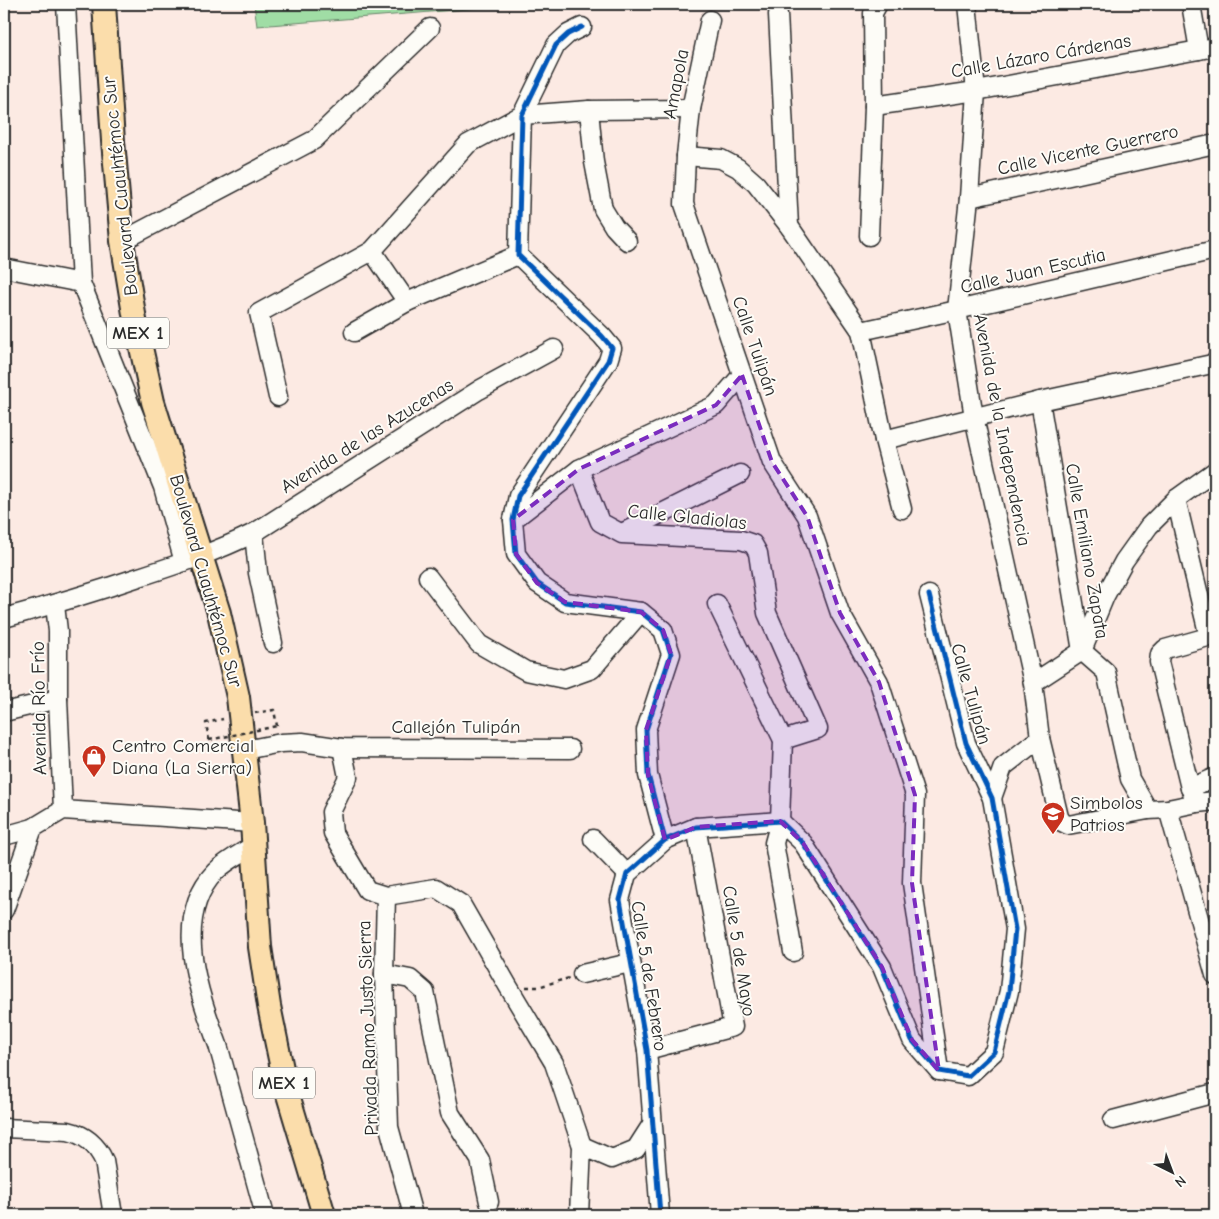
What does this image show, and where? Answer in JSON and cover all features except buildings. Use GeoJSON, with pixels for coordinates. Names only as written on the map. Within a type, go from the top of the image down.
{"type":"FeatureCollection","features":[{"type":"Feature","properties":{"kind":"main road","name":"Boulevard Cuauhtémoc Sur"},"geometry":{"type":"LineString","coordinates":[[104,4],[122,241],[135,320],[153,402],[193,559],[219,612],[240,706],[252,823],[260,946],[269,1006],[286,1088],[324,1215]]}},
{"type":"Feature","properties":{"kind":"street"},"geometry":{"type":"LineString","coordinates":[[66,4],[81,284],[193,559]]}},
{"type":"Feature","properties":{"kind":"street","name":"Avenida de la Independencia"},"geometry":{"type":"LineString","coordinates":[[966,4],[976,91],[969,198],[957,310],[974,417],[1034,683],[1040,738],[1059,817],[1062,822],[1068,825],[1148,810]]}},
{"type":"Feature","properties":{"kind":"street"},"geometry":{"type":"LineString","coordinates":[[1191,4],[1211,49]]}},
{"type":"Feature","properties":{"kind":"street"},"geometry":{"type":"LineString","coordinates":[[869,236],[874,106],[873,13],[877,5]]}},
{"type":"Feature","properties":{"kind":"street"},"geometry":{"type":"LineString","coordinates":[[778,14],[789,226]]}},
{"type":"Feature","properties":{"kind":"street","name":"Amapola"},"geometry":{"type":"LineString","coordinates":[[686,156],[691,110],[710,20]]}},
{"type":"Feature","properties":{"kind":"street"},"geometry":{"type":"LineString","coordinates":[[582,27],[568,34],[556,45],[522,115],[518,255],[612,348],[608,361],[518,496],[513,520],[516,554],[537,583],[565,602],[641,612],[663,630],[671,654],[646,730],[648,775],[664,840]]}},
{"type":"Feature","properties":{"kind":"street"},"geometry":{"type":"LineString","coordinates":[[122,241],[314,140],[430,28]]}},
{"type":"Feature","properties":{"kind":"street","name":"Calle Lázaro Cárdenas"},"geometry":{"type":"LineString","coordinates":[[874,106],[976,91],[1211,49]]}},
{"type":"Feature","properties":{"kind":"street"},"geometry":{"type":"LineString","coordinates":[[589,110],[594,162],[603,209],[614,227],[627,241]]}},
{"type":"Feature","properties":{"kind":"street"},"geometry":{"type":"LineString","coordinates":[[278,397],[259,313],[372,251],[468,144],[522,115],[589,110],[691,110]]}},
{"type":"Feature","properties":{"kind":"street","name":"Calle Vicente Guerrero"},"geometry":{"type":"LineString","coordinates":[[969,198],[1215,144]]}},
{"type":"Feature","properties":{"kind":"street"},"geometry":{"type":"LineString","coordinates":[[686,156],[721,159],[738,168],[756,184],[789,226],[861,331],[884,440],[902,509]]}},
{"type":"Feature","properties":{"kind":"street","name":"Calle Tulipán"},"geometry":{"type":"LineString","coordinates":[[686,156],[684,204],[772,462],[807,516],[840,613],[879,682],[915,795],[912,883],[939,1071]]}},
{"type":"Feature","properties":{"kind":"street","name":"Calle Juan Escutia"},"geometry":{"type":"LineString","coordinates":[[861,331],[1215,250]]}},
{"type":"Feature","properties":{"kind":"street"},"geometry":{"type":"LineString","coordinates":[[372,251],[406,302]]}},
{"type":"Feature","properties":{"kind":"street"},"geometry":{"type":"LineString","coordinates":[[354,332],[406,302],[518,255]]}},
{"type":"Feature","properties":{"kind":"street"},"geometry":{"type":"LineString","coordinates":[[4,268],[81,284]]}},
{"type":"Feature","properties":{"kind":"street","name":"Avenida de las Azucenas"},"geometry":{"type":"LineString","coordinates":[[4,618],[55,605],[193,559],[254,533],[479,390],[554,349]]}},
{"type":"Feature","properties":{"kind":"street"},"geometry":{"type":"LineString","coordinates":[[884,440],[1040,401],[1212,364],[1215,361]]}},
{"type":"Feature","properties":{"kind":"street"},"geometry":{"type":"LineString","coordinates":[[513,520],[579,469],[716,405],[742,375]]}},
{"type":"Feature","properties":{"kind":"street","name":"Calle Emiliano Zapata"},"geometry":{"type":"LineString","coordinates":[[1040,401],[1082,651],[1106,672],[1130,779],[1148,810]]}},
{"type":"Feature","properties":{"kind":"street","name":"Calle Gladiolas"},"geometry":{"type":"LineString","coordinates":[[579,469],[600,522],[622,534],[741,540],[752,544],[758,553],[768,613],[818,729],[783,740]]}},
{"type":"Feature","properties":{"kind":"street"},"geometry":{"type":"LineString","coordinates":[[1034,683],[1082,651],[1106,596],[1124,561],[1149,526],[1176,499],[1215,471]]}},
{"type":"Feature","properties":{"kind":"street"},"geometry":{"type":"LineString","coordinates":[[622,534],[740,474]]}},
{"type":"Feature","properties":{"kind":"street"},"geometry":{"type":"LineString","coordinates":[[1176,499],[1212,636],[1165,649],[1160,654],[1159,662],[1194,795]]}},
{"type":"Feature","properties":{"kind":"street"},"geometry":{"type":"LineString","coordinates":[[254,533],[258,573],[273,643]]}},
{"type":"Feature","properties":{"kind":"street"},"geometry":{"type":"LineString","coordinates":[[428,577],[479,644],[526,671],[564,679],[592,669],[641,612]]}},
{"type":"Feature","properties":{"kind":"street","name":"Calle Tulipán"},"geometry":{"type":"LineString","coordinates":[[929,595],[966,742],[992,798]]}},
{"type":"Feature","properties":{"kind":"street"},"geometry":{"type":"LineString","coordinates":[[718,604],[783,740],[780,821],[774,843],[793,952]]}},
{"type":"Feature","properties":{"kind":"street","name":"Avenida Río Frío"},"geometry":{"type":"LineString","coordinates":[[55,605],[58,631],[58,700],[63,810]]}},
{"type":"Feature","properties":{"kind":"street"},"geometry":{"type":"LineString","coordinates":[[4,712],[58,700]]}},
{"type":"Feature","properties":{"kind":"street"},"geometry":{"type":"LineString","coordinates":[[593,839],[627,874],[664,840],[696,827],[780,821],[803,843],[882,967],[912,1040],[939,1071],[968,1076],[994,1052],[1009,991],[1014,929],[992,798],[1003,767],[1040,738]]}},
{"type":"Feature","properties":{"kind":"street","name":"Callejón Tulipán"},"geometry":{"type":"LineString","coordinates":[[245,750],[281,743],[302,742],[342,748],[570,749]]}},
{"type":"Feature","properties":{"kind":"street"},"geometry":{"type":"LineString","coordinates":[[342,748],[348,777],[331,812],[333,833],[367,890],[386,896],[436,888],[461,904],[516,986],[554,1063],[582,1146],[580,1215]]}},
{"type":"Feature","properties":{"kind":"street"},"geometry":{"type":"LineString","coordinates":[[1148,810],[1168,809],[1194,795],[1215,777]]}},
{"type":"Feature","properties":{"kind":"street"},"geometry":{"type":"LineString","coordinates":[[1194,795],[1215,801]]}},
{"type":"Feature","properties":{"kind":"street"},"geometry":{"type":"LineString","coordinates":[[1168,809],[1215,975]]}},
{"type":"Feature","properties":{"kind":"street"},"geometry":{"type":"LineString","coordinates":[[4,836],[33,828],[63,810],[252,823]]}},
{"type":"Feature","properties":{"kind":"street","name":"Calle 5 de Mayo"},"geometry":{"type":"LineString","coordinates":[[647,1050],[733,1027],[696,827]]}},
{"type":"Feature","properties":{"kind":"street"},"geometry":{"type":"LineString","coordinates":[[4,910],[33,828]]}},
{"type":"Feature","properties":{"kind":"street"},"geometry":{"type":"LineString","coordinates":[[253,846],[225,863],[214,873],[205,886],[198,902],[191,938],[193,962],[265,1215]]}},
{"type":"Feature","properties":{"kind":"street","name":"Calle 5 de Febrero"},"geometry":{"type":"LineString","coordinates":[[627,874],[620,900],[647,1050],[660,1215]]}},
{"type":"Feature","properties":{"kind":"street","name":"Privada Ramo Justo Sierra"},"geometry":{"type":"LineString","coordinates":[[386,896],[384,974],[389,1128],[413,1215]]}},
{"type":"Feature","properties":{"kind":"street"},"geometry":{"type":"LineString","coordinates":[[582,974],[630,963]]}},
{"type":"Feature","properties":{"kind":"street"},"geometry":{"type":"LineString","coordinates":[[384,974],[410,979],[425,992],[450,1113],[480,1160],[489,1202]]}},
{"type":"Feature","properties":{"kind":"street"},"geometry":{"type":"LineString","coordinates":[[1113,1120],[1215,1094]]}},
{"type":"Feature","properties":{"kind":"street"},"geometry":{"type":"LineString","coordinates":[[582,1146],[612,1159],[636,1149],[652,1124]]}},
{"type":"Feature","properties":{"kind":"street"},"geometry":{"type":"LineString","coordinates":[[4,1128],[68,1131],[75,1132],[89,1140],[100,1152],[104,1161],[113,1215]]}},
{"type":"Feature","properties":{"kind":"path"},"geometry":{"type":"LineString","coordinates":[[206,723],[209,740],[277,726],[274,710]]}},
{"type":"Feature","properties":{"kind":"path"},"geometry":{"type":"LineString","coordinates":[[516,986],[538,987],[582,974]]}},
{"type":"Feature","properties":{"kind":"highlighted area"},"geometry":{"type":"Polygon","coordinates":[[[742,375],[772,462],[807,516],[840,613],[879,682],[915,795],[912,883],[939,1071],[912,1040],[882,967],[803,843],[780,821],[696,827],[665,840],[648,775],[646,730],[671,654],[663,630],[641,612],[565,602],[537,583],[516,554],[513,520],[579,469],[716,405],[742,375]]]}},
{"type":"Feature","properties":{"kind":"green space"},"geometry":{"type":"Polygon","coordinates":[[[254,4],[530,4],[257,26],[254,4]]]}},
{"type":"Feature","properties":{"kind":"cycle path"},"geometry":{"type":"LineString","coordinates":[[582,27],[568,34],[556,45],[522,115],[518,255],[612,348],[608,361],[518,496],[513,520],[516,554],[537,583],[565,602],[641,612],[663,630],[671,654],[646,730],[648,775],[665,840]]}},
{"type":"Feature","properties":{"kind":"cycle path"},"geometry":{"type":"LineString","coordinates":[[660,1215],[647,1050],[620,900],[627,874],[665,840],[696,827],[780,821],[803,843],[882,967],[912,1040],[939,1071],[968,1076],[994,1052],[1009,991],[1015,929],[992,798],[966,743],[929,595]]}},
{"type":"Feature","properties":{"kind":"place","name":"Centro Comercial Diana (La Sierra)"},"geometry":{"type":"Point","coordinates":[94,778]}},
{"type":"Feature","properties":{"kind":"place","name":"Simbolos Patrios"},"geometry":{"type":"Point","coordinates":[1053,835]}}]}
